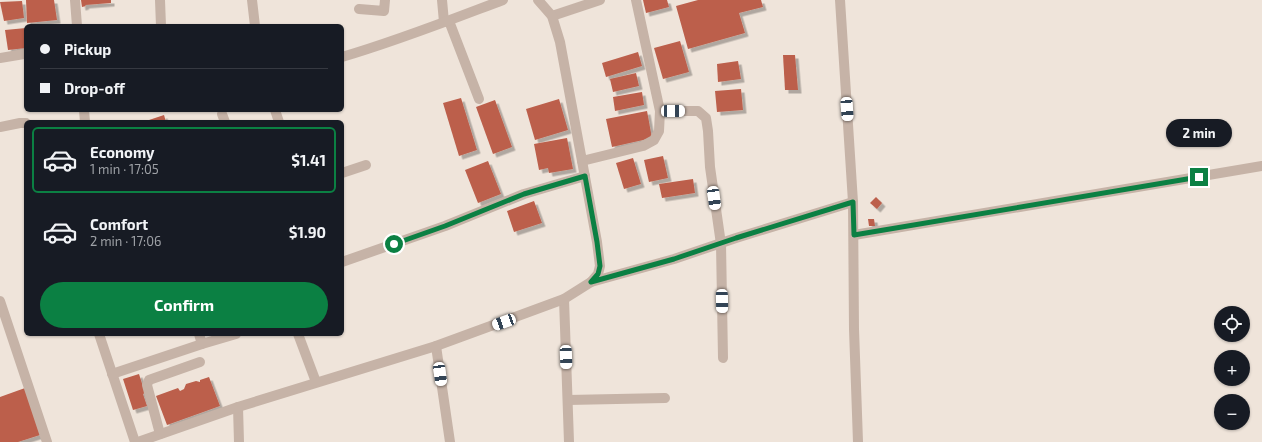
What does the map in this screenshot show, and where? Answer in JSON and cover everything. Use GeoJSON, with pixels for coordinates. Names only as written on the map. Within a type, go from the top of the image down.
{"type":"FeatureCollection","features":[{"type":"Feature","properties":{"kind":"street"},"geometry":{"type":"LineString","coordinates":[[75,0],[77,24]]}},
{"type":"Feature","properties":{"kind":"street"},"geometry":{"type":"LineString","coordinates":[[160,0],[161,24]]}},
{"type":"Feature","properties":{"kind":"street"},"geometry":{"type":"LineString","coordinates":[[252,0],[255,24]]}},
{"type":"Feature","properties":{"kind":"street"},"geometry":{"type":"LineString","coordinates":[[359,9],[384,11],[385,0]]}},
{"type":"Feature","properties":{"kind":"street"},"geometry":{"type":"LineString","coordinates":[[442,0],[446,22],[479,99]]}},
{"type":"Feature","properties":{"kind":"street"},"geometry":{"type":"LineString","coordinates":[[344,56],[446,22],[503,0]]}},
{"type":"Feature","properties":{"kind":"street"},"geometry":{"type":"LineString","coordinates":[[100,336],[137,442],[238,407],[436,346],[564,300],[591,282],[598,274],[600,266],[597,242],[560,42],[552,16],[538,0]]}},
{"type":"Feature","properties":{"kind":"street"},"geometry":{"type":"LineString","coordinates":[[552,16],[600,0]]}},
{"type":"Feature","properties":{"kind":"street"},"geometry":{"type":"LineString","coordinates":[[582,161],[643,146],[654,140],[659,131],[660,112],[636,0]]}},
{"type":"Feature","properties":{"kind":"street"},"geometry":{"type":"LineString","coordinates":[[840,0],[853,202],[854,329],[858,442]]}},
{"type":"Feature","properties":{"kind":"street"},"geometry":{"type":"LineString","coordinates":[[0,58],[24,54]]}},
{"type":"Feature","properties":{"kind":"street"},"geometry":{"type":"LineString","coordinates":[[660,112],[698,111],[706,118],[710,167],[721,244],[723,358]]}},
{"type":"Feature","properties":{"kind":"street"},"geometry":{"type":"LineString","coordinates":[[0,127],[24,123]]}},
{"type":"Feature","properties":{"kind":"street"},"geometry":{"type":"LineString","coordinates":[[344,172],[366,165]]}},
{"type":"Feature","properties":{"kind":"street"},"geometry":{"type":"LineString","coordinates":[[854,235],[1262,166]]}},
{"type":"Feature","properties":{"kind":"street"},"geometry":{"type":"LineString","coordinates":[[344,261],[445,226],[524,194],[585,176]]}},
{"type":"Feature","properties":{"kind":"street"},"geometry":{"type":"LineString","coordinates":[[591,282],[674,259],[853,202]]}},
{"type":"Feature","properties":{"kind":"street"},"geometry":{"type":"LineString","coordinates":[[564,300],[570,442]]}},
{"type":"Feature","properties":{"kind":"street"},"geometry":{"type":"LineString","coordinates":[[0,301],[48,442]]}},
{"type":"Feature","properties":{"kind":"street"},"geometry":{"type":"LineString","coordinates":[[112,374],[201,339],[222,336]]}},
{"type":"Feature","properties":{"kind":"street"},"geometry":{"type":"LineString","coordinates":[[299,336],[316,382]]}},
{"type":"Feature","properties":{"kind":"street"},"geometry":{"type":"LineString","coordinates":[[436,346],[450,442]]}},
{"type":"Feature","properties":{"kind":"street"},"geometry":{"type":"LineString","coordinates":[[160,434],[147,385],[149,380],[200,362]]}},
{"type":"Feature","properties":{"kind":"street"},"geometry":{"type":"LineString","coordinates":[[568,400],[665,398]]}},
{"type":"Feature","properties":{"kind":"street"},"geometry":{"type":"LineString","coordinates":[[238,407],[239,442]]}},
{"type":"Feature","properties":{"kind":"building"},"geometry":{"type":"Polygon","coordinates":[[[26,0],[54,0],[57,20],[27,23],[26,0]]]}},
{"type":"Feature","properties":{"kind":"building"},"geometry":{"type":"Polygon","coordinates":[[[81,0],[111,0],[111,3],[85,5],[86,6],[82,7],[81,0]]]}},
{"type":"Feature","properties":{"kind":"building"},"geometry":{"type":"Polygon","coordinates":[[[643,0],[667,0],[669,7],[646,13],[643,0]]]}},
{"type":"Feature","properties":{"kind":"building"},"geometry":{"type":"Polygon","coordinates":[[[698,0],[761,0],[763,7],[739,13],[745,33],[688,49],[676,6],[698,0]]]}},
{"type":"Feature","properties":{"kind":"building"},"geometry":{"type":"Polygon","coordinates":[[[22,1],[24,18],[4,21],[0,2],[22,1]]]}},
{"type":"Feature","properties":{"kind":"building"},"geometry":{"type":"Polygon","coordinates":[[[24,28],[24,48],[8,50],[5,30],[24,28]]]}},
{"type":"Feature","properties":{"kind":"building"},"geometry":{"type":"Polygon","coordinates":[[[680,41],[689,72],[663,79],[654,48],[680,41]]]}},
{"type":"Feature","properties":{"kind":"building"},"geometry":{"type":"Polygon","coordinates":[[[638,52],[642,66],[606,77],[602,63],[638,52]]]}},
{"type":"Feature","properties":{"kind":"building"},"geometry":{"type":"Polygon","coordinates":[[[783,55],[795,55],[798,90],[785,90],[783,55]]]}},
{"type":"Feature","properties":{"kind":"building"},"geometry":{"type":"Polygon","coordinates":[[[738,61],[741,79],[718,82],[717,64],[738,61]]]}},
{"type":"Feature","properties":{"kind":"building"},"geometry":{"type":"Polygon","coordinates":[[[636,73],[639,86],[613,92],[610,79],[636,73]]]}},
{"type":"Feature","properties":{"kind":"building"},"geometry":{"type":"Polygon","coordinates":[[[741,89],[743,110],[717,112],[715,91],[741,89]]]}},
{"type":"Feature","properties":{"kind":"building"},"geometry":{"type":"Polygon","coordinates":[[[642,92],[644,105],[615,111],[613,97],[642,92]]]}},
{"type":"Feature","properties":{"kind":"building"},"geometry":{"type":"Polygon","coordinates":[[[461,98],[477,150],[459,156],[443,103],[461,98]]]}},
{"type":"Feature","properties":{"kind":"building"},"geometry":{"type":"Polygon","coordinates":[[[559,99],[568,130],[535,140],[526,109],[559,99]]]}},
{"type":"Feature","properties":{"kind":"building"},"geometry":{"type":"Polygon","coordinates":[[[495,100],[512,147],[493,154],[476,107],[495,100]]]}},
{"type":"Feature","properties":{"kind":"building"},"geometry":{"type":"Polygon","coordinates":[[[647,111],[652,138],[612,147],[606,119],[647,111]]]}},
{"type":"Feature","properties":{"kind":"building"},"geometry":{"type":"Polygon","coordinates":[[[164,115],[165,120],[149,120],[164,115]]]}},
{"type":"Feature","properties":{"kind":"building"},"geometry":{"type":"Polygon","coordinates":[[[567,138],[573,169],[549,173],[548,168],[539,170],[534,144],[567,138]]]}},
{"type":"Feature","properties":{"kind":"building"},"geometry":{"type":"Polygon","coordinates":[[[663,156],[668,178],[649,182],[644,160],[663,156]]]}},
{"type":"Feature","properties":{"kind":"building"},"geometry":{"type":"Polygon","coordinates":[[[633,158],[641,184],[624,189],[616,163],[633,158]]]}},
{"type":"Feature","properties":{"kind":"building"},"geometry":{"type":"Polygon","coordinates":[[[488,161],[501,194],[478,203],[465,170],[488,161]]]}},
{"type":"Feature","properties":{"kind":"building"},"geometry":{"type":"Polygon","coordinates":[[[693,179],[695,193],[662,198],[659,184],[693,179]]]}},
{"type":"Feature","properties":{"kind":"building"},"geometry":{"type":"Polygon","coordinates":[[[876,197],[882,203],[877,209],[870,203],[876,197]]]}},
{"type":"Feature","properties":{"kind":"building"},"geometry":{"type":"Polygon","coordinates":[[[534,201],[542,223],[514,232],[507,211],[534,201]]]}},
{"type":"Feature","properties":{"kind":"building"},"geometry":{"type":"Polygon","coordinates":[[[868,219],[874,219],[875,226],[869,226],[868,219]]]}},
{"type":"Feature","properties":{"kind":"building"},"geometry":{"type":"Polygon","coordinates":[[[139,374],[145,393],[143,394],[147,406],[133,410],[123,379],[139,374]]]}},
{"type":"Feature","properties":{"kind":"building"},"geometry":{"type":"Polygon","coordinates":[[[209,377],[220,406],[167,425],[156,396],[178,388],[180,391],[184,389],[186,384],[196,381],[200,382],[200,380],[209,377]]]}},
{"type":"Feature","properties":{"kind":"building"},"geometry":{"type":"Polygon","coordinates":[[[25,388],[40,435],[18,442],[0,442],[0,397],[25,388]]]}},
{"type":"Feature","properties":{"kind":"route"},"geometry":{"type":"LineString","coordinates":[[394,244],[445,226],[524,194],[585,176],[600,266],[598,274],[591,282],[674,259],[853,202],[854,235],[1199,177]]}}]}
